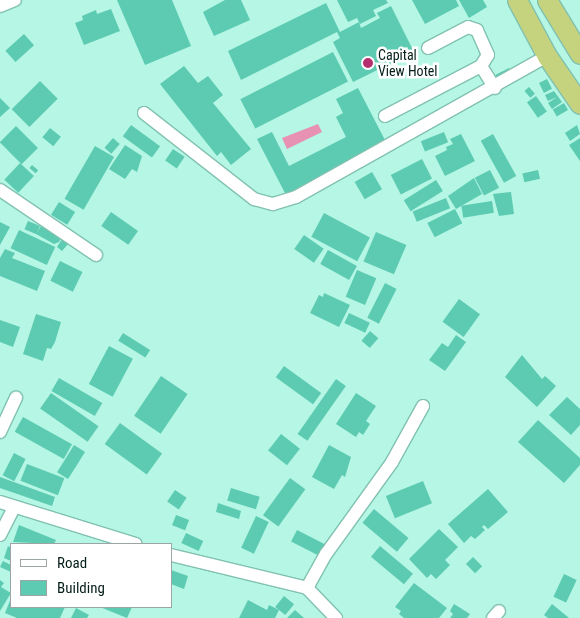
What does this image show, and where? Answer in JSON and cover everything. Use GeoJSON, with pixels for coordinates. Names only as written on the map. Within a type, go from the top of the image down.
{"type":"FeatureCollection","features":[{"type":"Feature","properties":{"kind":"highway"},"geometry":{"type":"LineString","coordinates":[[516,0],[547,56],[580,104]]}},
{"type":"Feature","properties":{"kind":"highway"},"geometry":{"type":"LineString","coordinates":[[547,0],[580,54]]}},
{"type":"Feature","properties":{"kind":"street"},"geometry":{"type":"LineString","coordinates":[[0,6],[15,0]]}},
{"type":"Feature","properties":{"kind":"street"},"geometry":{"type":"LineString","coordinates":[[385,116],[482,66],[488,55],[474,28],[468,27],[428,48]]}},
{"type":"Feature","properties":{"kind":"street"},"geometry":{"type":"LineString","coordinates":[[144,113],[254,199],[273,204],[296,197],[495,88],[547,56]]}},
{"type":"Feature","properties":{"kind":"street"},"geometry":{"type":"LineString","coordinates":[[482,66],[495,88]]}},
{"type":"Feature","properties":{"kind":"street"},"geometry":{"type":"LineString","coordinates":[[0,190],[96,255]]}},
{"type":"Feature","properties":{"kind":"street"},"geometry":{"type":"LineString","coordinates":[[0,432],[16,397]]}},
{"type":"Feature","properties":{"kind":"street"},"geometry":{"type":"LineString","coordinates":[[307,588],[326,554],[392,462],[423,406]]}},
{"type":"Feature","properties":{"kind":"street"},"geometry":{"type":"LineString","coordinates":[[0,502],[14,508],[133,543]]}},
{"type":"Feature","properties":{"kind":"street"},"geometry":{"type":"LineString","coordinates":[[0,534],[14,508]]}},
{"type":"Feature","properties":{"kind":"street"},"geometry":{"type":"LineString","coordinates":[[172,555],[307,588],[336,618]]}},
{"type":"Feature","properties":{"kind":"shaded area"},"geometry":{"type":"Polygon","coordinates":[[[318,124],[322,132],[287,149],[282,138],[318,124]]]}},
{"type":"Feature","properties":{"kind":"building"},"geometry":{"type":"Polygon","coordinates":[[[117,0],[172,0],[191,46],[145,65],[117,0]]]}},
{"type":"Feature","properties":{"kind":"building"},"geometry":{"type":"Polygon","coordinates":[[[225,0],[241,0],[250,20],[214,36],[203,12],[225,0]]]}},
{"type":"Feature","properties":{"kind":"building"},"geometry":{"type":"Polygon","coordinates":[[[337,0],[386,0],[388,3],[373,10],[376,16],[360,24],[357,18],[348,22],[337,0]]]}},
{"type":"Feature","properties":{"kind":"building"},"geometry":{"type":"Polygon","coordinates":[[[412,0],[456,0],[459,6],[425,24],[412,0]]]}},
{"type":"Feature","properties":{"kind":"building"},"geometry":{"type":"Polygon","coordinates":[[[459,0],[483,0],[487,7],[469,18],[459,0]]]}},
{"type":"Feature","properties":{"kind":"building"},"geometry":{"type":"Polygon","coordinates":[[[326,3],[340,32],[359,22],[361,28],[380,18],[377,13],[391,6],[414,52],[353,82],[333,42],[340,38],[337,32],[241,80],[228,51],[326,3]]]}},
{"type":"Feature","properties":{"kind":"building"},"geometry":{"type":"Polygon","coordinates":[[[111,9],[120,31],[84,45],[75,23],[83,20],[82,16],[96,10],[97,14],[111,9]]]}},
{"type":"Feature","properties":{"kind":"building"},"geometry":{"type":"Polygon","coordinates":[[[24,34],[34,45],[15,62],[5,51],[24,34]]]}},
{"type":"Feature","properties":{"kind":"building"},"geometry":{"type":"Polygon","coordinates":[[[333,52],[348,81],[255,129],[240,99],[333,52]]]}},
{"type":"Feature","properties":{"kind":"building"},"geometry":{"type":"Polygon","coordinates":[[[184,66],[198,83],[208,76],[223,95],[213,103],[251,149],[231,165],[221,152],[217,156],[160,84],[184,66]]]}},
{"type":"Feature","properties":{"kind":"building"},"geometry":{"type":"Polygon","coordinates":[[[509,68],[513,76],[500,83],[496,75],[509,68]]]}},
{"type":"Feature","properties":{"kind":"building"},"geometry":{"type":"Polygon","coordinates":[[[547,79],[552,89],[544,93],[539,83],[547,79]]]}},
{"type":"Feature","properties":{"kind":"building"},"geometry":{"type":"Polygon","coordinates":[[[40,81],[58,99],[29,127],[12,109],[40,81]]]}},
{"type":"Feature","properties":{"kind":"building"},"geometry":{"type":"Polygon","coordinates":[[[529,87],[535,94],[530,98],[524,91],[529,87]]]}},
{"type":"Feature","properties":{"kind":"building"},"geometry":{"type":"Polygon","coordinates":[[[358,88],[387,144],[286,195],[257,139],[272,132],[289,166],[346,137],[336,117],[343,113],[336,99],[358,88]]]}},
{"type":"Feature","properties":{"kind":"building"},"geometry":{"type":"Polygon","coordinates":[[[554,91],[562,102],[552,109],[548,103],[557,97],[548,101],[545,95],[554,91]]]}},
{"type":"Feature","properties":{"kind":"building"},"geometry":{"type":"Polygon","coordinates":[[[536,96],[547,112],[538,118],[527,102],[536,96]]]}},
{"type":"Feature","properties":{"kind":"building"},"geometry":{"type":"Polygon","coordinates":[[[0,98],[10,108],[0,117],[0,98]]]}},
{"type":"Feature","properties":{"kind":"building"},"geometry":{"type":"Polygon","coordinates":[[[564,103],[568,110],[557,116],[553,110],[564,103]]]}},
{"type":"Feature","properties":{"kind":"building"},"geometry":{"type":"Polygon","coordinates":[[[131,125],[160,146],[152,157],[123,136],[131,125]]]}},
{"type":"Feature","properties":{"kind":"building"},"geometry":{"type":"Polygon","coordinates":[[[577,125],[580,134],[570,141],[565,133],[577,125]]]}},
{"type":"Feature","properties":{"kind":"building"},"geometry":{"type":"Polygon","coordinates":[[[16,126],[38,148],[22,164],[0,143],[16,126]]]}},
{"type":"Feature","properties":{"kind":"building"},"geometry":{"type":"Polygon","coordinates":[[[50,128],[61,137],[53,146],[42,137],[50,128]]]}},
{"type":"Feature","properties":{"kind":"building"},"geometry":{"type":"Polygon","coordinates":[[[444,132],[448,142],[425,152],[421,141],[444,132]]]}},
{"type":"Feature","properties":{"kind":"building"},"geometry":{"type":"Polygon","coordinates":[[[461,134],[475,161],[445,176],[435,156],[447,150],[446,147],[453,144],[450,139],[461,134]]]}},
{"type":"Feature","properties":{"kind":"building"},"geometry":{"type":"Polygon","coordinates":[[[493,134],[516,176],[504,183],[481,141],[493,134]]]}},
{"type":"Feature","properties":{"kind":"building"},"geometry":{"type":"Polygon","coordinates":[[[113,138],[120,144],[111,154],[104,148],[113,138]]]}},
{"type":"Feature","properties":{"kind":"building"},"geometry":{"type":"Polygon","coordinates":[[[580,138],[580,161],[569,145],[580,138]]]}},
{"type":"Feature","properties":{"kind":"building"},"geometry":{"type":"Polygon","coordinates":[[[125,145],[142,156],[137,172],[132,169],[125,179],[109,169],[125,145]]]}},
{"type":"Feature","properties":{"kind":"building"},"geometry":{"type":"Polygon","coordinates":[[[95,146],[114,157],[84,210],[64,199],[95,146]]]}},
{"type":"Feature","properties":{"kind":"building"},"geometry":{"type":"Polygon","coordinates":[[[173,149],[185,157],[177,168],[165,161],[173,149]]]}},
{"type":"Feature","properties":{"kind":"building"},"geometry":{"type":"Polygon","coordinates":[[[422,159],[432,179],[401,194],[391,175],[422,159]]]}},
{"type":"Feature","properties":{"kind":"building"},"geometry":{"type":"Polygon","coordinates":[[[20,163],[34,176],[18,193],[4,180],[20,163]]]}},
{"type":"Feature","properties":{"kind":"building"},"geometry":{"type":"Polygon","coordinates":[[[32,165],[38,170],[36,173],[29,168],[32,165]]]}},
{"type":"Feature","properties":{"kind":"building"},"geometry":{"type":"Polygon","coordinates":[[[490,170],[499,188],[484,196],[475,178],[490,170]]]}},
{"type":"Feature","properties":{"kind":"building"},"geometry":{"type":"Polygon","coordinates":[[[538,170],[540,179],[524,182],[522,174],[538,170]]]}},
{"type":"Feature","properties":{"kind":"building"},"geometry":{"type":"Polygon","coordinates":[[[372,172],[382,189],[365,199],[355,182],[372,172]]]}},
{"type":"Feature","properties":{"kind":"building"},"geometry":{"type":"Polygon","coordinates":[[[474,178],[482,194],[456,209],[448,196],[474,178]]]}},
{"type":"Feature","properties":{"kind":"building"},"geometry":{"type":"Polygon","coordinates":[[[436,180],[443,191],[411,211],[404,200],[436,180]]]}},
{"type":"Feature","properties":{"kind":"building"},"geometry":{"type":"Polygon","coordinates":[[[511,192],[514,214],[499,216],[493,194],[511,192]]]}},
{"type":"Feature","properties":{"kind":"building"},"geometry":{"type":"Polygon","coordinates":[[[446,198],[450,208],[417,222],[413,211],[446,198]]]}},
{"type":"Feature","properties":{"kind":"building"},"geometry":{"type":"Polygon","coordinates":[[[492,201],[494,213],[463,218],[461,206],[492,201]]]}},
{"type":"Feature","properties":{"kind":"building"},"geometry":{"type":"Polygon","coordinates":[[[59,202],[75,212],[67,225],[51,215],[59,202]]]}},
{"type":"Feature","properties":{"kind":"building"},"geometry":{"type":"Polygon","coordinates":[[[455,209],[462,223],[435,237],[427,223],[455,209]]]}},
{"type":"Feature","properties":{"kind":"building"},"geometry":{"type":"Polygon","coordinates":[[[111,212],[138,231],[128,245],[101,226],[111,212]]]}},
{"type":"Feature","properties":{"kind":"building"},"geometry":{"type":"Polygon","coordinates":[[[324,213],[370,237],[357,261],[311,237],[324,213]]]}},
{"type":"Feature","properties":{"kind":"building"},"geometry":{"type":"Polygon","coordinates":[[[28,221],[40,226],[36,234],[24,229],[28,221]]]}},
{"type":"Feature","properties":{"kind":"building"},"geometry":{"type":"Polygon","coordinates":[[[0,222],[10,227],[0,245],[0,222]]]}},
{"type":"Feature","properties":{"kind":"building"},"geometry":{"type":"Polygon","coordinates":[[[41,226],[61,238],[59,242],[54,244],[36,234],[41,226]]]}},
{"type":"Feature","properties":{"kind":"building"},"geometry":{"type":"Polygon","coordinates":[[[19,230],[55,247],[47,265],[11,248],[19,230]]]}},
{"type":"Feature","properties":{"kind":"building"},"geometry":{"type":"Polygon","coordinates":[[[376,232],[406,245],[394,274],[363,261],[376,232]]]}},
{"type":"Feature","properties":{"kind":"building"},"geometry":{"type":"Polygon","coordinates":[[[304,235],[324,249],[314,263],[294,249],[304,235]]]}},
{"type":"Feature","properties":{"kind":"building"},"geometry":{"type":"Polygon","coordinates":[[[62,239],[68,244],[62,251],[57,247],[62,239]]]}},
{"type":"Feature","properties":{"kind":"building"},"geometry":{"type":"Polygon","coordinates":[[[5,249],[15,253],[12,258],[45,271],[37,291],[0,276],[0,258],[5,249]]]}},
{"type":"Feature","properties":{"kind":"building"},"geometry":{"type":"Polygon","coordinates":[[[328,250],[357,266],[349,280],[320,264],[328,250]]]}},
{"type":"Feature","properties":{"kind":"building"},"geometry":{"type":"Polygon","coordinates":[[[60,261],[82,272],[73,292],[50,281],[60,261]]]}},
{"type":"Feature","properties":{"kind":"building"},"geometry":{"type":"Polygon","coordinates":[[[357,270],[376,278],[365,305],[346,297],[357,270]]]}},
{"type":"Feature","properties":{"kind":"building"},"geometry":{"type":"Polygon","coordinates":[[[385,283],[397,289],[379,324],[367,318],[385,283]]]}},
{"type":"Feature","properties":{"kind":"building"},"geometry":{"type":"Polygon","coordinates":[[[324,293],[350,305],[339,327],[310,313],[319,295],[323,297],[324,293]]]}},
{"type":"Feature","properties":{"kind":"building"},"geometry":{"type":"Polygon","coordinates":[[[459,299],[480,314],[464,337],[443,322],[459,299]]]}},
{"type":"Feature","properties":{"kind":"building"},"geometry":{"type":"Polygon","coordinates":[[[349,313],[370,323],[365,333],[344,323],[349,313]]]}},
{"type":"Feature","properties":{"kind":"building"},"geometry":{"type":"Polygon","coordinates":[[[36,314],[61,322],[55,342],[51,349],[47,348],[43,361],[23,354],[36,314]]]}},
{"type":"Feature","properties":{"kind":"building"},"geometry":{"type":"Polygon","coordinates":[[[0,320],[20,327],[13,347],[0,342],[0,320]]]}},
{"type":"Feature","properties":{"kind":"building"},"geometry":{"type":"Polygon","coordinates":[[[370,331],[378,338],[370,348],[361,341],[370,331]]]}},
{"type":"Feature","properties":{"kind":"building"},"geometry":{"type":"Polygon","coordinates":[[[123,333],[150,350],[145,358],[118,341],[123,333]]]}},
{"type":"Feature","properties":{"kind":"building"},"geometry":{"type":"Polygon","coordinates":[[[456,335],[466,342],[445,371],[429,360],[442,343],[448,347],[456,335]]]}},
{"type":"Feature","properties":{"kind":"building"},"geometry":{"type":"Polygon","coordinates":[[[109,346],[133,359],[113,397],[89,384],[109,346]]]}},
{"type":"Feature","properties":{"kind":"building"},"geometry":{"type":"Polygon","coordinates":[[[522,355],[542,379],[545,376],[556,386],[537,407],[505,377],[522,355]]]}},
{"type":"Feature","properties":{"kind":"building"},"geometry":{"type":"Polygon","coordinates":[[[284,366],[321,393],[313,404],[276,377],[284,366]]]}},
{"type":"Feature","properties":{"kind":"building"},"geometry":{"type":"Polygon","coordinates":[[[161,376],[188,394],[161,434],[134,416],[161,376]]]}},
{"type":"Feature","properties":{"kind":"building"},"geometry":{"type":"Polygon","coordinates":[[[59,378],[102,403],[95,416],[52,391],[59,378]]]}},
{"type":"Feature","properties":{"kind":"building"},"geometry":{"type":"Polygon","coordinates":[[[336,379],[346,386],[307,441],[298,434],[336,379]]]}},
{"type":"Feature","properties":{"kind":"building"},"geometry":{"type":"Polygon","coordinates":[[[51,393],[99,426],[88,442],[40,409],[51,393]]]}},
{"type":"Feature","properties":{"kind":"building"},"geometry":{"type":"Polygon","coordinates":[[[356,393],[376,406],[366,421],[370,424],[363,435],[359,432],[356,437],[336,424],[356,393]]]}},
{"type":"Feature","properties":{"kind":"building"},"geometry":{"type":"Polygon","coordinates":[[[567,397],[580,409],[580,425],[571,435],[549,415],[567,397]]]}},
{"type":"Feature","properties":{"kind":"building"},"geometry":{"type":"Polygon","coordinates":[[[23,417],[72,444],[64,459],[15,432],[23,417]]]}},
{"type":"Feature","properties":{"kind":"building"},"geometry":{"type":"Polygon","coordinates":[[[538,420],[580,458],[580,465],[564,483],[518,442],[538,420]]]}},
{"type":"Feature","properties":{"kind":"building"},"geometry":{"type":"Polygon","coordinates":[[[120,423],[162,454],[147,475],[105,444],[120,423]]]}},
{"type":"Feature","properties":{"kind":"building"},"geometry":{"type":"Polygon","coordinates":[[[281,434],[300,449],[287,465],[268,451],[281,434]]]}},
{"type":"Feature","properties":{"kind":"building"},"geometry":{"type":"Polygon","coordinates":[[[74,445],[85,452],[68,479],[57,472],[74,445]]]}},
{"type":"Feature","properties":{"kind":"building"},"geometry":{"type":"Polygon","coordinates":[[[329,445],[351,457],[345,477],[342,475],[334,489],[312,477],[329,445]]]}},
{"type":"Feature","properties":{"kind":"building"},"geometry":{"type":"Polygon","coordinates":[[[14,453],[26,459],[14,481],[3,475],[14,453]]]}},
{"type":"Feature","properties":{"kind":"building"},"geometry":{"type":"Polygon","coordinates":[[[27,464],[64,478],[58,495],[21,481],[27,464]]]}},
{"type":"Feature","properties":{"kind":"building"},"geometry":{"type":"Polygon","coordinates":[[[0,477],[55,497],[52,506],[0,488],[0,477]]]}},
{"type":"Feature","properties":{"kind":"building"},"geometry":{"type":"Polygon","coordinates":[[[290,478],[305,489],[278,526],[263,515],[290,478]]]}},
{"type":"Feature","properties":{"kind":"building"},"geometry":{"type":"Polygon","coordinates":[[[423,481],[432,503],[395,518],[386,496],[423,481]]]}},
{"type":"Feature","properties":{"kind":"building"},"geometry":{"type":"Polygon","coordinates":[[[231,488],[260,497],[256,509],[227,500],[231,488]]]}},
{"type":"Feature","properties":{"kind":"building"},"geometry":{"type":"Polygon","coordinates":[[[488,489],[508,512],[488,529],[484,525],[482,527],[485,530],[475,539],[471,536],[464,543],[448,524],[488,489]]]}},
{"type":"Feature","properties":{"kind":"building"},"geometry":{"type":"Polygon","coordinates":[[[175,490],[187,498],[179,509],[167,502],[175,490]]]}},
{"type":"Feature","properties":{"kind":"building"},"geometry":{"type":"Polygon","coordinates":[[[218,503],[241,511],[239,519],[216,512],[218,503]]]}},
{"type":"Feature","properties":{"kind":"building"},"geometry":{"type":"Polygon","coordinates":[[[374,509],[408,538],[397,552],[362,523],[374,509]]]}},
{"type":"Feature","properties":{"kind":"building"},"geometry":{"type":"Polygon","coordinates":[[[176,515],[189,520],[185,530],[172,525],[176,515]]]}},
{"type":"Feature","properties":{"kind":"building"},"geometry":{"type":"Polygon","coordinates":[[[256,516],[269,522],[254,554],[241,548],[256,516]]]}},
{"type":"Feature","properties":{"kind":"building"},"geometry":{"type":"Polygon","coordinates":[[[19,525],[56,540],[54,543],[13,542],[19,525]]]}},
{"type":"Feature","properties":{"kind":"building"},"geometry":{"type":"Polygon","coordinates":[[[439,529],[458,547],[445,560],[450,565],[436,579],[431,574],[427,578],[409,559],[439,529]]]}},
{"type":"Feature","properties":{"kind":"building"},"geometry":{"type":"Polygon","coordinates":[[[297,530],[327,545],[321,557],[291,542],[297,530]]]}},
{"type":"Feature","properties":{"kind":"building"},"geometry":{"type":"Polygon","coordinates":[[[186,533],[203,541],[199,551],[181,543],[186,533]]]}},
{"type":"Feature","properties":{"kind":"building"},"geometry":{"type":"Polygon","coordinates":[[[8,546],[10,547],[10,561],[4,558],[8,546]]]}},
{"type":"Feature","properties":{"kind":"building"},"geometry":{"type":"Polygon","coordinates":[[[380,546],[413,574],[404,584],[371,557],[380,546]]]}},
{"type":"Feature","properties":{"kind":"building"},"geometry":{"type":"Polygon","coordinates":[[[473,557],[482,566],[475,573],[466,564],[473,557]]]}},
{"type":"Feature","properties":{"kind":"building"},"geometry":{"type":"Polygon","coordinates":[[[3,561],[10,564],[10,572],[0,567],[3,561]]]}},
{"type":"Feature","properties":{"kind":"building"},"geometry":{"type":"Polygon","coordinates":[[[172,570],[188,576],[184,589],[172,584],[172,570]]]}},
{"type":"Feature","properties":{"kind":"building"},"geometry":{"type":"Polygon","coordinates":[[[564,574],[577,580],[566,603],[553,597],[564,574]]]}},
{"type":"Feature","properties":{"kind":"building"},"geometry":{"type":"Polygon","coordinates":[[[0,580],[4,583],[1,587],[10,592],[10,595],[0,611],[0,580]]]}},
{"type":"Feature","properties":{"kind":"building"},"geometry":{"type":"Polygon","coordinates":[[[414,583],[447,608],[439,618],[404,618],[399,614],[401,611],[395,607],[414,583]]]}},
{"type":"Feature","properties":{"kind":"building"},"geometry":{"type":"Polygon","coordinates":[[[284,596],[294,604],[285,615],[275,607],[284,596]]]}},
{"type":"Feature","properties":{"kind":"building"},"geometry":{"type":"Polygon","coordinates":[[[10,600],[10,608],[65,608],[60,618],[17,618],[5,613],[10,600]]]}},
{"type":"Feature","properties":{"kind":"building"},"geometry":{"type":"Polygon","coordinates":[[[248,600],[267,610],[269,605],[279,610],[275,618],[239,618],[248,600]]]}},
{"type":"Feature","properties":{"kind":"building"},"geometry":{"type":"Polygon","coordinates":[[[454,604],[470,614],[467,618],[450,618],[453,614],[450,611],[454,604]]]}},
{"type":"Feature","properties":{"kind":"building"},"geometry":{"type":"Polygon","coordinates":[[[552,604],[569,618],[548,618],[544,615],[552,604]]]}},
{"type":"Feature","properties":{"kind":"building"},"geometry":{"type":"Polygon","coordinates":[[[76,608],[89,615],[87,618],[71,618],[76,608]]]}},
{"type":"Feature","properties":{"kind":"building"},"geometry":{"type":"Polygon","coordinates":[[[102,608],[132,608],[127,618],[102,608]]]}},
{"type":"Feature","properties":{"kind":"building"},"geometry":{"type":"Polygon","coordinates":[[[295,610],[304,618],[287,618],[295,610]]]}},
{"type":"Feature","properties":{"kind":"place","name":"Capital View Hotel"},"geometry":{"type":"Point","coordinates":[368,63]}}]}
